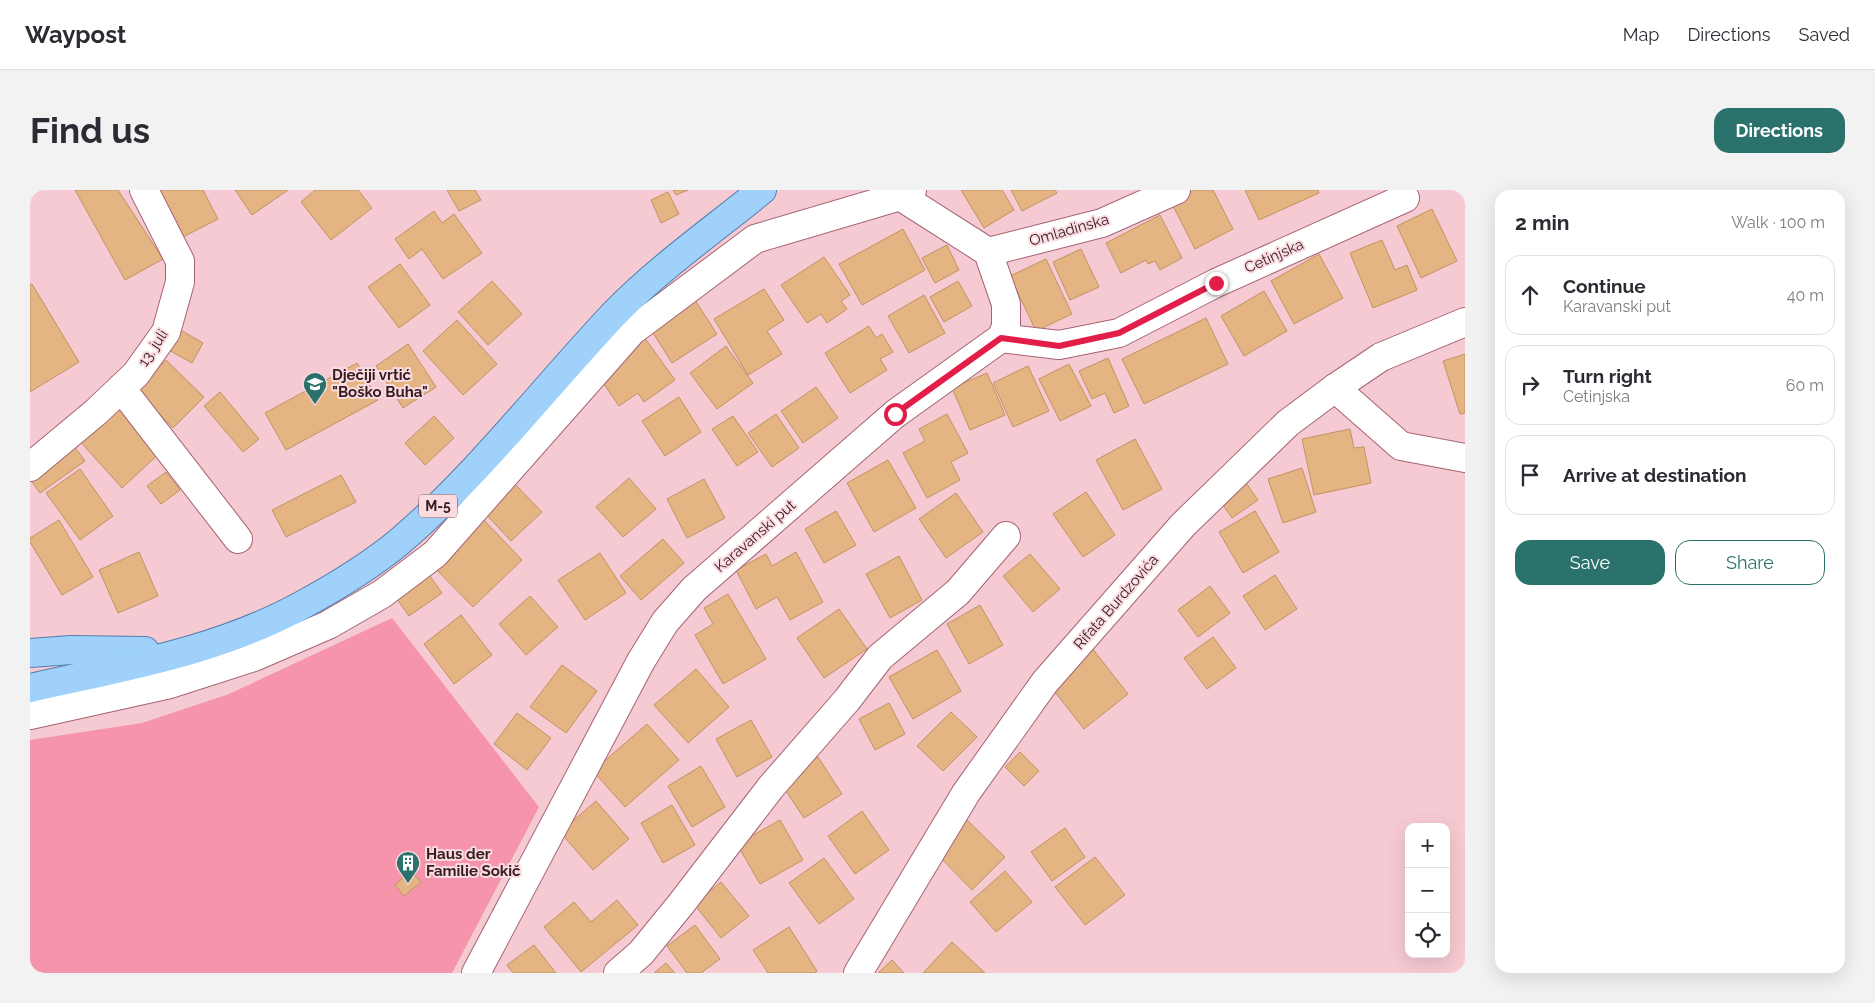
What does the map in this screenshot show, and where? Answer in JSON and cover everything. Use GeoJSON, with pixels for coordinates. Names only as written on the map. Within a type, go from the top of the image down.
{"type":"FeatureCollection","features":[{"type":"Feature","properties":{"kind":"main road","name":"M-5"},"geometry":{"type":"LineString","coordinates":[[30,688],[189,651],[248,630],[302,605],[352,575],[397,543],[432,512],[471,472],[616,312],[669,265],[762,190]]}},
{"type":"Feature","properties":{"kind":"main road"},"geometry":{"type":"LineString","coordinates":[[30,653],[70,650],[189,651]]}},
{"type":"Feature","properties":{"kind":"street","name":"13. juli"},"geometry":{"type":"LineString","coordinates":[[30,467],[96,412],[136,374],[166,332],[180,282],[180,261],[144,190]]}},
{"type":"Feature","properties":{"kind":"street","name":"Omladinska"},"geometry":{"type":"LineString","coordinates":[[988,252],[1102,223],[1176,190]]}},
{"type":"Feature","properties":{"kind":"street"},"geometry":{"type":"LineString","coordinates":[[30,715],[170,684],[254,657],[328,625],[382,594],[435,554],[632,331],[755,238],[906,193],[988,252],[1006,304],[1006,327],[1001,338]]}},
{"type":"Feature","properties":{"kind":"street","name":"Cetinjska"},"geometry":{"type":"LineString","coordinates":[[1001,338],[1059,346],[1119,333],[1216,283],[1405,198]]}},
{"type":"Feature","properties":{"kind":"street","name":"Rifata Burdzovića"},"geometry":{"type":"LineString","coordinates":[[858,973],[966,793],[1045,682],[1183,525],[1288,423],[1335,388],[1381,357],[1465,322]]}},
{"type":"Feature","properties":{"kind":"street","name":"Karavanski put"},"geometry":{"type":"LineString","coordinates":[[476,973],[641,661],[665,622],[694,588],[895,414],[1001,338]]}},
{"type":"Feature","properties":{"kind":"street"},"geometry":{"type":"LineString","coordinates":[[121,388],[238,539]]}},
{"type":"Feature","properties":{"kind":"street"},"geometry":{"type":"LineString","coordinates":[[1335,388],[1401,446],[1465,458]]}},
{"type":"Feature","properties":{"kind":"street"},"geometry":{"type":"LineString","coordinates":[[618,973],[640,953],[681,904],[770,787],[847,700],[880,657],[958,592],[1006,536]]}},
{"type":"Feature","properties":{"kind":"shaded area"},"geometry":{"type":"Polygon","coordinates":[[[392,618],[539,807],[452,973],[30,973],[30,740],[142,723],[229,694],[392,618]]]}},
{"type":"Feature","properties":{"kind":"building"},"geometry":{"type":"Polygon","coordinates":[[[75,190],[118,190],[163,259],[125,280],[75,190]]]}},
{"type":"Feature","properties":{"kind":"building"},"geometry":{"type":"Polygon","coordinates":[[[156,190],[203,190],[218,219],[181,238],[156,190]]]}},
{"type":"Feature","properties":{"kind":"building"},"geometry":{"type":"Polygon","coordinates":[[[235,190],[288,190],[252,215],[235,190]]]}},
{"type":"Feature","properties":{"kind":"building"},"geometry":{"type":"Polygon","coordinates":[[[315,190],[358,190],[372,208],[331,240],[301,202],[315,190]]]}},
{"type":"Feature","properties":{"kind":"building"},"geometry":{"type":"Polygon","coordinates":[[[447,190],[475,190],[481,200],[459,211],[447,190]]]}},
{"type":"Feature","properties":{"kind":"building"},"geometry":{"type":"Polygon","coordinates":[[[673,190],[688,190],[676,195],[673,190]]]}},
{"type":"Feature","properties":{"kind":"building"},"geometry":{"type":"Polygon","coordinates":[[[961,190],[1002,190],[1014,210],[984,228],[961,190]]]}},
{"type":"Feature","properties":{"kind":"building"},"geometry":{"type":"Polygon","coordinates":[[[1011,190],[1055,190],[1057,193],[1022,211],[1011,190]]]}},
{"type":"Feature","properties":{"kind":"building"},"geometry":{"type":"Polygon","coordinates":[[[1195,190],[1213,190],[1233,229],[1195,249],[1171,202],[1195,190]]]}},
{"type":"Feature","properties":{"kind":"building"},"geometry":{"type":"Polygon","coordinates":[[[1245,190],[1318,190],[1319,193],[1259,220],[1245,190]]]}},
{"type":"Feature","properties":{"kind":"building"},"geometry":{"type":"Polygon","coordinates":[[[668,192],[679,214],[661,223],[651,200],[668,192]]]}},
{"type":"Feature","properties":{"kind":"building"},"geometry":{"type":"Polygon","coordinates":[[[1432,209],[1457,261],[1421,278],[1397,226],[1432,209]]]}},
{"type":"Feature","properties":{"kind":"building"},"geometry":{"type":"Polygon","coordinates":[[[434,211],[442,223],[454,214],[482,253],[443,279],[422,249],[409,259],[395,239],[434,211]]]}},
{"type":"Feature","properties":{"kind":"building"},"geometry":{"type":"Polygon","coordinates":[[[1160,215],[1182,258],[1160,270],[1155,261],[1148,264],[1146,260],[1121,273],[1106,243],[1160,215]]]}},
{"type":"Feature","properties":{"kind":"building"},"geometry":{"type":"Polygon","coordinates":[[[903,229],[925,270],[862,305],[839,264],[903,229]]]}},
{"type":"Feature","properties":{"kind":"building"},"geometry":{"type":"Polygon","coordinates":[[[1382,240],[1395,270],[1407,265],[1417,290],[1373,308],[1350,253],[1382,240]]]}},
{"type":"Feature","properties":{"kind":"building"},"geometry":{"type":"Polygon","coordinates":[[[947,245],[959,270],[935,283],[922,258],[947,245]]]}},
{"type":"Feature","properties":{"kind":"building"},"geometry":{"type":"Polygon","coordinates":[[[1081,249],[1099,287],[1070,300],[1053,262],[1081,249]]]}},
{"type":"Feature","properties":{"kind":"building"},"geometry":{"type":"Polygon","coordinates":[[[1319,254],[1343,298],[1294,324],[1271,281],[1319,254]]]}},
{"type":"Feature","properties":{"kind":"building"},"geometry":{"type":"Polygon","coordinates":[[[824,257],[850,295],[841,301],[847,309],[827,323],[821,314],[807,323],[781,285],[824,257]]]}},
{"type":"Feature","properties":{"kind":"building"},"geometry":{"type":"Polygon","coordinates":[[[1046,259],[1072,314],[1036,331],[1010,276],[1046,259]]]}},
{"type":"Feature","properties":{"kind":"building"},"geometry":{"type":"Polygon","coordinates":[[[400,264],[430,305],[399,328],[368,287],[400,264]]]}},
{"type":"Feature","properties":{"kind":"building"},"geometry":{"type":"Polygon","coordinates":[[[492,281],[522,314],[488,345],[458,312],[492,281]]]}},
{"type":"Feature","properties":{"kind":"building"},"geometry":{"type":"Polygon","coordinates":[[[958,281],[972,306],[944,322],[930,297],[958,281]]]}},
{"type":"Feature","properties":{"kind":"building"},"geometry":{"type":"Polygon","coordinates":[[[32,284],[79,362],[30,392],[30,285],[32,284]]]}},
{"type":"Feature","properties":{"kind":"building"},"geometry":{"type":"Polygon","coordinates":[[[764,289],[784,320],[767,331],[782,354],[748,375],[714,319],[764,289]]]}},
{"type":"Feature","properties":{"kind":"building"},"geometry":{"type":"Polygon","coordinates":[[[1264,291],[1287,331],[1244,356],[1221,316],[1264,291]]]}},
{"type":"Feature","properties":{"kind":"building"},"geometry":{"type":"Polygon","coordinates":[[[924,295],[945,333],[909,353],[888,316],[924,295]]]}},
{"type":"Feature","properties":{"kind":"building"},"geometry":{"type":"Polygon","coordinates":[[[695,300],[717,334],[672,363],[650,328],[695,300]]]}},
{"type":"Feature","properties":{"kind":"building"},"geometry":{"type":"Polygon","coordinates":[[[1206,318],[1228,364],[1144,404],[1122,359],[1206,318]]]}},
{"type":"Feature","properties":{"kind":"building"},"geometry":{"type":"Polygon","coordinates":[[[457,320],[497,364],[463,395],[423,351],[457,320]]]}},
{"type":"Feature","properties":{"kind":"building"},"geometry":{"type":"Polygon","coordinates":[[[869,326],[876,338],[882,334],[893,352],[880,359],[887,370],[850,393],[825,353],[869,326]]]}},
{"type":"Feature","properties":{"kind":"building"},"geometry":{"type":"Polygon","coordinates":[[[179,329],[203,343],[192,363],[167,349],[179,329]]]}},
{"type":"Feature","properties":{"kind":"building"},"geometry":{"type":"Polygon","coordinates":[[[644,337],[675,380],[644,402],[638,393],[619,406],[599,377],[644,337]]]}},
{"type":"Feature","properties":{"kind":"building"},"geometry":{"type":"Polygon","coordinates":[[[408,344],[436,387],[403,408],[376,366],[408,344]]]}},
{"type":"Feature","properties":{"kind":"building"},"geometry":{"type":"Polygon","coordinates":[[[726,346],[753,383],[717,409],[690,373],[726,346]]]}},
{"type":"Feature","properties":{"kind":"building"},"geometry":{"type":"Polygon","coordinates":[[[1465,354],[1465,413],[1460,414],[1443,361],[1465,354]]]}},
{"type":"Feature","properties":{"kind":"building"},"geometry":{"type":"Polygon","coordinates":[[[1108,358],[1129,406],[1114,413],[1105,393],[1092,399],[1079,371],[1108,358]]]}},
{"type":"Feature","properties":{"kind":"building"},"geometry":{"type":"Polygon","coordinates":[[[166,360],[204,397],[173,428],[136,391],[166,360]]]}},
{"type":"Feature","properties":{"kind":"building"},"geometry":{"type":"Polygon","coordinates":[[[357,363],[378,400],[286,450],[265,413],[357,363]]]}},
{"type":"Feature","properties":{"kind":"building"},"geometry":{"type":"Polygon","coordinates":[[[1069,364],[1091,406],[1060,421],[1039,379],[1069,364]]]}},
{"type":"Feature","properties":{"kind":"building"},"geometry":{"type":"Polygon","coordinates":[[[1028,366],[1049,411],[1013,427],[993,383],[1028,366]]]}},
{"type":"Feature","properties":{"kind":"building"},"geometry":{"type":"Polygon","coordinates":[[[987,373],[1005,415],[970,430],[952,388],[987,373]]]}},
{"type":"Feature","properties":{"kind":"building"},"geometry":{"type":"Polygon","coordinates":[[[816,387],[838,418],[803,443],[781,411],[816,387]]]}},
{"type":"Feature","properties":{"kind":"building"},"geometry":{"type":"Polygon","coordinates":[[[220,392],[259,439],[243,452],[204,406],[220,392]]]}},
{"type":"Feature","properties":{"kind":"building"},"geometry":{"type":"Polygon","coordinates":[[[679,397],[701,432],[665,456],[642,421],[679,397]]]}},
{"type":"Feature","properties":{"kind":"building"},"geometry":{"type":"Polygon","coordinates":[[[118,403],[162,451],[122,488],[78,439],[118,403]]]}},
{"type":"Feature","properties":{"kind":"building"},"geometry":{"type":"Polygon","coordinates":[[[776,414],[799,448],[772,467],[748,433],[776,414]]]}},
{"type":"Feature","properties":{"kind":"building"},"geometry":{"type":"Polygon","coordinates":[[[947,414],[968,453],[951,462],[960,480],[927,498],[903,453],[925,441],[919,429],[947,414]]]}},
{"type":"Feature","properties":{"kind":"building"},"geometry":{"type":"Polygon","coordinates":[[[434,416],[454,438],[425,465],[405,443],[434,416]]]}},
{"type":"Feature","properties":{"kind":"building"},"geometry":{"type":"Polygon","coordinates":[[[733,416],[758,452],[737,466],[712,429],[733,416]]]}},
{"type":"Feature","properties":{"kind":"building"},"geometry":{"type":"Polygon","coordinates":[[[1350,429],[1354,448],[1364,447],[1371,483],[1314,495],[1302,439],[1350,429]]]}},
{"type":"Feature","properties":{"kind":"building"},"geometry":{"type":"Polygon","coordinates":[[[1135,439],[1162,489],[1123,510],[1096,460],[1135,439]]]}},
{"type":"Feature","properties":{"kind":"building"},"geometry":{"type":"Polygon","coordinates":[[[71,442],[85,461],[40,493],[30,479],[71,442]]]}},
{"type":"Feature","properties":{"kind":"building"},"geometry":{"type":"Polygon","coordinates":[[[888,460],[916,508],[874,532],[847,483],[888,460]]]}},
{"type":"Feature","properties":{"kind":"building"},"geometry":{"type":"Polygon","coordinates":[[[1302,468],[1316,512],[1283,523],[1268,479],[1302,468]]]}},
{"type":"Feature","properties":{"kind":"building"},"geometry":{"type":"Polygon","coordinates":[[[80,469],[113,516],[80,540],[46,493],[80,469]]]}},
{"type":"Feature","properties":{"kind":"building"},"geometry":{"type":"Polygon","coordinates":[[[166,472],[180,490],[161,504],[147,486],[166,472]]]}},
{"type":"Feature","properties":{"kind":"building"},"geometry":{"type":"Polygon","coordinates":[[[341,475],[356,502],[286,537],[272,510],[341,475]]]}},
{"type":"Feature","properties":{"kind":"building"},"geometry":{"type":"Polygon","coordinates":[[[629,478],[656,509],[623,537],[596,507],[629,478]]]}},
{"type":"Feature","properties":{"kind":"building"},"geometry":{"type":"Polygon","coordinates":[[[704,479],[725,518],[687,538],[667,499],[704,479]]]}},
{"type":"Feature","properties":{"kind":"building"},"geometry":{"type":"Polygon","coordinates":[[[1244,480],[1258,500],[1232,518],[1218,498],[1244,480]]]}},
{"type":"Feature","properties":{"kind":"building"},"geometry":{"type":"Polygon","coordinates":[[[513,482],[542,512],[511,541],[482,510],[513,482]]]}},
{"type":"Feature","properties":{"kind":"building"},"geometry":{"type":"Polygon","coordinates":[[[1086,492],[1115,535],[1083,557],[1053,514],[1086,492]]]}},
{"type":"Feature","properties":{"kind":"building"},"geometry":{"type":"Polygon","coordinates":[[[956,493],[983,532],[946,558],[919,519],[956,493]]]}},
{"type":"Feature","properties":{"kind":"building"},"geometry":{"type":"Polygon","coordinates":[[[836,511],[856,545],[824,563],[805,529],[836,511]]]}},
{"type":"Feature","properties":{"kind":"building"},"geometry":{"type":"Polygon","coordinates":[[[1255,511],[1279,552],[1243,573],[1219,532],[1255,511]]]}},
{"type":"Feature","properties":{"kind":"building"},"geometry":{"type":"Polygon","coordinates":[[[482,518],[522,560],[473,607],[432,565],[482,518]]]}},
{"type":"Feature","properties":{"kind":"building"},"geometry":{"type":"Polygon","coordinates":[[[59,520],[93,577],[62,595],[30,542],[30,538],[59,520]]]}},
{"type":"Feature","properties":{"kind":"building"},"geometry":{"type":"Polygon","coordinates":[[[663,539],[684,563],[641,600],[620,576],[663,539]]]}},
{"type":"Feature","properties":{"kind":"building"},"geometry":{"type":"Polygon","coordinates":[[[139,552],[158,596],[118,613],[99,570],[139,552]]]}},
{"type":"Feature","properties":{"kind":"building"},"geometry":{"type":"Polygon","coordinates":[[[796,552],[823,602],[790,620],[777,597],[756,609],[736,570],[766,554],[772,566],[796,552]]]}},
{"type":"Feature","properties":{"kind":"building"},"geometry":{"type":"Polygon","coordinates":[[[600,553],[626,593],[585,620],[558,580],[600,553]]]}},
{"type":"Feature","properties":{"kind":"building"},"geometry":{"type":"Polygon","coordinates":[[[1030,554],[1060,589],[1033,612],[1003,576],[1030,554]]]}},
{"type":"Feature","properties":{"kind":"building"},"geometry":{"type":"Polygon","coordinates":[[[899,556],[922,600],[890,618],[866,574],[899,556]]]}},
{"type":"Feature","properties":{"kind":"building"},"geometry":{"type":"Polygon","coordinates":[[[427,572],[442,593],[409,616],[394,595],[427,572]]]}},
{"type":"Feature","properties":{"kind":"building"},"geometry":{"type":"Polygon","coordinates":[[[1275,575],[1297,609],[1265,630],[1243,596],[1275,575]]]}},
{"type":"Feature","properties":{"kind":"building"},"geometry":{"type":"Polygon","coordinates":[[[1210,586],[1230,613],[1198,637],[1178,610],[1210,586]]]}},
{"type":"Feature","properties":{"kind":"building"},"geometry":{"type":"Polygon","coordinates":[[[728,594],[766,659],[723,684],[695,635],[713,624],[704,608],[728,594]]]}},
{"type":"Feature","properties":{"kind":"building"},"geometry":{"type":"Polygon","coordinates":[[[530,596],[558,627],[526,655],[499,624],[530,596]]]}},
{"type":"Feature","properties":{"kind":"building"},"geometry":{"type":"Polygon","coordinates":[[[980,605],[1003,645],[969,664],[947,624],[980,605]]]}},
{"type":"Feature","properties":{"kind":"building"},"geometry":{"type":"Polygon","coordinates":[[[839,609],[867,649],[824,678],[797,638],[839,609]]]}},
{"type":"Feature","properties":{"kind":"building"},"geometry":{"type":"Polygon","coordinates":[[[461,615],[492,655],[454,684],[424,644],[461,615]]]}},
{"type":"Feature","properties":{"kind":"building"},"geometry":{"type":"Polygon","coordinates":[[[1213,637],[1236,668],[1207,689],[1184,658],[1213,637]]]}},
{"type":"Feature","properties":{"kind":"building"},"geometry":{"type":"Polygon","coordinates":[[[1092,648],[1128,694],[1084,729],[1048,683],[1092,648]]]}},
{"type":"Feature","properties":{"kind":"building"},"geometry":{"type":"Polygon","coordinates":[[[937,650],[961,691],[913,719],[889,677],[937,650]]]}},
{"type":"Feature","properties":{"kind":"building"},"geometry":{"type":"Polygon","coordinates":[[[562,665],[597,691],[566,733],[530,707],[562,665]]]}},
{"type":"Feature","properties":{"kind":"building"},"geometry":{"type":"Polygon","coordinates":[[[696,669],[729,707],[688,743],[654,705],[696,669]]]}},
{"type":"Feature","properties":{"kind":"building"},"geometry":{"type":"Polygon","coordinates":[[[889,703],[905,734],[875,750],[859,719],[889,703]]]}},
{"type":"Feature","properties":{"kind":"building"},"geometry":{"type":"Polygon","coordinates":[[[951,712],[977,737],[943,771],[917,746],[951,712]]]}},
{"type":"Feature","properties":{"kind":"building"},"geometry":{"type":"Polygon","coordinates":[[[517,713],[551,738],[527,770],[494,744],[517,713]]]}},
{"type":"Feature","properties":{"kind":"building"},"geometry":{"type":"Polygon","coordinates":[[[751,720],[772,757],[737,777],[716,739],[751,720]]]}},
{"type":"Feature","properties":{"kind":"building"},"geometry":{"type":"Polygon","coordinates":[[[647,724],[679,760],[625,807],[593,771],[647,724]]]}},
{"type":"Feature","properties":{"kind":"building"},"geometry":{"type":"Polygon","coordinates":[[[1020,752],[1039,771],[1024,786],[1005,767],[1020,752]]]}},
{"type":"Feature","properties":{"kind":"building"},"geometry":{"type":"Polygon","coordinates":[[[818,757],[842,794],[804,818],[780,782],[818,757]]]}},
{"type":"Feature","properties":{"kind":"building"},"geometry":{"type":"Polygon","coordinates":[[[701,766],[725,807],[692,827],[668,786],[701,766]]]}},
{"type":"Feature","properties":{"kind":"building"},"geometry":{"type":"Polygon","coordinates":[[[596,801],[629,839],[593,870],[560,832],[596,801]]]}},
{"type":"Feature","properties":{"kind":"building"},"geometry":{"type":"Polygon","coordinates":[[[672,805],[695,845],[663,863],[641,823],[672,805]]]}},
{"type":"Feature","properties":{"kind":"building"},"geometry":{"type":"Polygon","coordinates":[[[862,811],[889,850],[855,874],[828,836],[862,811]]]}},
{"type":"Feature","properties":{"kind":"building"},"geometry":{"type":"Polygon","coordinates":[[[780,820],[803,860],[760,884],[737,844],[780,820]]]}},
{"type":"Feature","properties":{"kind":"building"},"geometry":{"type":"Polygon","coordinates":[[[967,820],[1005,857],[972,890],[935,852],[967,820]]]}},
{"type":"Feature","properties":{"kind":"building"},"geometry":{"type":"Polygon","coordinates":[[[1065,828],[1085,857],[1052,881],[1031,852],[1065,828]]]}},
{"type":"Feature","properties":{"kind":"building"},"geometry":{"type":"Polygon","coordinates":[[[1095,857],[1125,895],[1085,925],[1055,887],[1095,857]]]}},
{"type":"Feature","properties":{"kind":"building"},"geometry":{"type":"Polygon","coordinates":[[[824,858],[854,899],[819,924],[789,883],[824,858]]]}},
{"type":"Feature","properties":{"kind":"building","name":"Haus der Familie Sokič"},"geometry":{"type":"Polygon","coordinates":[[[410,871],[421,882],[404,896],[395,885],[410,871]]]}},
{"type":"Feature","properties":{"kind":"building"},"geometry":{"type":"Polygon","coordinates":[[[1005,871],[1032,902],[996,932],[970,902],[1005,871]]]}},
{"type":"Feature","properties":{"kind":"building"},"geometry":{"type":"Polygon","coordinates":[[[721,882],[749,916],[721,938],[694,904],[721,882]]]}},
{"type":"Feature","properties":{"kind":"building"},"geometry":{"type":"Polygon","coordinates":[[[617,900],[638,925],[581,972],[544,927],[574,902],[591,922],[617,900]]]}},
{"type":"Feature","properties":{"kind":"building"},"geometry":{"type":"Polygon","coordinates":[[[695,925],[720,959],[701,973],[687,973],[667,946],[695,925]]]}},
{"type":"Feature","properties":{"kind":"building"},"geometry":{"type":"Polygon","coordinates":[[[789,927],[817,971],[815,973],[768,973],[753,950],[789,927]]]}},
{"type":"Feature","properties":{"kind":"building"},"geometry":{"type":"Polygon","coordinates":[[[952,942],[985,973],[923,973],[952,942]]]}},
{"type":"Feature","properties":{"kind":"building"},"geometry":{"type":"Polygon","coordinates":[[[534,945],[556,973],[513,973],[507,965],[534,945]]]}},
{"type":"Feature","properties":{"kind":"building"},"geometry":{"type":"Polygon","coordinates":[[[892,960],[904,973],[878,973],[892,960]]]}},
{"type":"Feature","properties":{"kind":"building"},"geometry":{"type":"Polygon","coordinates":[[[666,963],[675,973],[654,973],[666,963]]]}},
{"type":"Feature","properties":{"kind":"place","name":"Dječiji vrtić \"Boško Buha\""},"geometry":{"type":"Point","coordinates":[315,405]}},
{"type":"Feature","properties":{"kind":"place","name":"Haus der Familie Sokič"},"geometry":{"type":"Point","coordinates":[408,884]}},
{"type":"Feature","properties":{"kind":"route"},"geometry":{"type":"LineString","coordinates":[[895,414],[1001,338],[1059,346],[1119,333],[1216,283]]}}]}
